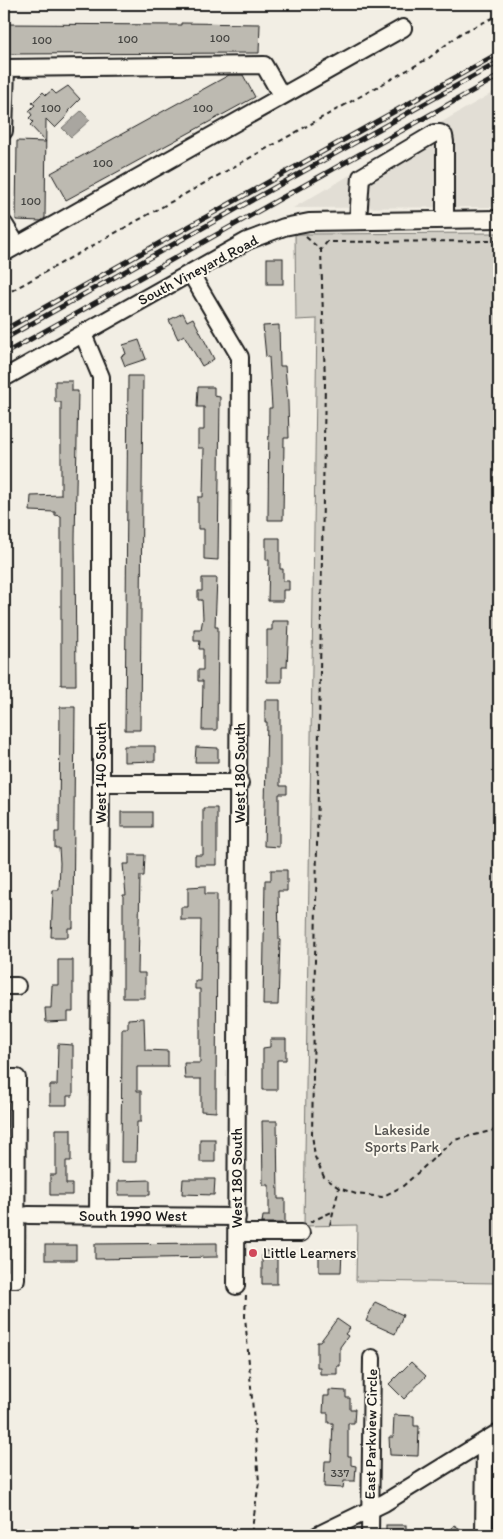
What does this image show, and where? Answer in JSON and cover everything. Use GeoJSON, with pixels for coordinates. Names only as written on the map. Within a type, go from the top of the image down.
{"type":"FeatureCollection","features":[{"type":"Feature","properties":{"kind":"street"},"geometry":{"type":"LineString","coordinates":[[4,224],[10,249],[403,28]]}},
{"type":"Feature","properties":{"kind":"street"},"geometry":{"type":"LineString","coordinates":[[4,131],[5,68],[264,65],[281,95]]}},
{"type":"Feature","properties":{"kind":"street"},"geometry":{"type":"LineString","coordinates":[[358,220],[360,177],[435,133],[440,132],[444,136],[445,142],[445,219]]}},
{"type":"Feature","properties":{"kind":"street","name":"South Vineyard Road"},"geometry":{"type":"LineString","coordinates":[[4,378],[248,241],[284,227],[308,222],[358,220],[499,219]]}},
{"type":"Feature","properties":{"kind":"street","name":"West 180 South"},"geometry":{"type":"LineString","coordinates":[[191,274],[240,357],[237,1225],[241,1288]]}},
{"type":"Feature","properties":{"kind":"street","name":"West 140 South"},"geometry":{"type":"LineString","coordinates":[[83,334],[101,377],[102,783],[98,1215]]}},
{"type":"Feature","properties":{"kind":"street"},"geometry":{"type":"LineString","coordinates":[[102,783],[240,783]]}},
{"type":"Feature","properties":{"kind":"street"},"geometry":{"type":"LineString","coordinates":[[4,1078],[17,1078],[10,1170],[10,1279]]}},
{"type":"Feature","properties":{"kind":"street","name":"South 1990 West"},"geometry":{"type":"LineString","coordinates":[[28,1215],[98,1215],[237,1225],[301,1233]]}},
{"type":"Feature","properties":{"kind":"street","name":"East Parkview Circle"},"geometry":{"type":"LineString","coordinates":[[370,1535],[372,1358]]}},
{"type":"Feature","properties":{"kind":"street"},"geometry":{"type":"LineString","coordinates":[[318,1535],[370,1510],[499,1432]]}},
{"type":"Feature","properties":{"kind":"street"},"geometry":{"type":"LineString","coordinates":[[484,1535],[485,1442]]}},
{"type":"Feature","properties":{"kind":"path"},"geometry":{"type":"LineString","coordinates":[[4,295],[429,58],[461,33],[499,15]]}},
{"type":"Feature","properties":{"kind":"path"},"geometry":{"type":"LineString","coordinates":[[304,234],[321,250]]}},
{"type":"Feature","properties":{"kind":"path"},"geometry":{"type":"LineString","coordinates":[[499,241],[327,242],[321,250],[325,383],[312,1134],[315,1157],[324,1176],[339,1188],[356,1194],[382,1197],[403,1186],[454,1140],[499,1129]]}},
{"type":"Feature","properties":{"kind":"path"},"geometry":{"type":"LineString","coordinates":[[499,426],[494,460],[499,502]]}},
{"type":"Feature","properties":{"kind":"path"},"geometry":{"type":"LineString","coordinates":[[330,1225],[339,1188]]}},
{"type":"Feature","properties":{"kind":"path"},"geometry":{"type":"LineString","coordinates":[[301,1233],[304,1226],[334,1211]]}},
{"type":"Feature","properties":{"kind":"path"},"geometry":{"type":"LineString","coordinates":[[241,1288],[254,1400],[259,1482],[251,1535]]}},
{"type":"Feature","properties":{"kind":"shaded area"},"geometry":{"type":"Polygon","coordinates":[[[499,89],[499,207],[293,208],[499,89]]]}},
{"type":"Feature","properties":{"kind":"shaded area"},"geometry":{"type":"Polygon","coordinates":[[[81,111],[90,120],[71,137],[62,128],[81,111]]]}},
{"type":"Feature","properties":{"kind":"green space","name":"Lakeside Sports Park"},"geometry":{"type":"Polygon","coordinates":[[[499,233],[499,1283],[356,1281],[357,1225],[304,1226],[317,319],[296,320],[295,234],[499,233]]]}},
{"type":"Feature","properties":{"kind":"building"},"geometry":{"type":"Polygon","coordinates":[[[181,23],[260,24],[259,53],[4,54],[4,24],[181,25],[181,23]]]}},
{"type":"Feature","properties":{"kind":"building"},"geometry":{"type":"Polygon","coordinates":[[[229,75],[243,75],[255,97],[66,200],[51,173],[229,75]]]}},
{"type":"Feature","properties":{"kind":"building"},"geometry":{"type":"Polygon","coordinates":[[[68,86],[80,99],[55,128],[46,119],[46,142],[30,125],[33,122],[29,118],[32,115],[29,111],[35,105],[32,103],[43,92],[46,95],[52,90],[56,94],[68,86]]]}},
{"type":"Feature","properties":{"kind":"building"},"geometry":{"type":"Polygon","coordinates":[[[17,141],[46,142],[45,218],[41,221],[16,220],[17,141]]]}},
{"type":"Feature","properties":{"kind":"building"},"geometry":{"type":"Polygon","coordinates":[[[267,258],[283,258],[283,284],[267,284],[267,258]]]}},
{"type":"Feature","properties":{"kind":"building"},"geometry":{"type":"Polygon","coordinates":[[[183,313],[187,321],[193,318],[214,359],[202,366],[184,335],[178,339],[169,320],[183,313]]]}},
{"type":"Feature","properties":{"kind":"building"},"geometry":{"type":"Polygon","coordinates":[[[279,325],[280,366],[285,366],[289,438],[284,438],[283,520],[268,520],[269,408],[272,408],[269,357],[266,357],[263,326],[279,325]]]}},
{"type":"Feature","properties":{"kind":"building"},"geometry":{"type":"Polygon","coordinates":[[[139,340],[146,359],[125,366],[121,356],[126,354],[123,345],[139,340]]]}},
{"type":"Feature","properties":{"kind":"building"},"geometry":{"type":"Polygon","coordinates":[[[128,376],[143,376],[140,730],[125,730],[128,376]]]}},
{"type":"Feature","properties":{"kind":"building"},"geometry":{"type":"Polygon","coordinates":[[[55,381],[72,381],[72,391],[78,391],[75,538],[76,685],[61,685],[61,516],[55,515],[55,512],[30,511],[31,496],[61,495],[61,402],[55,402],[55,381]]]}},
{"type":"Feature","properties":{"kind":"building"},"geometry":{"type":"Polygon","coordinates":[[[198,387],[214,387],[214,396],[220,397],[218,560],[204,559],[204,529],[198,529],[198,497],[203,497],[204,448],[198,448],[198,430],[204,430],[204,407],[197,407],[198,387]]]}},
{"type":"Feature","properties":{"kind":"building"},"geometry":{"type":"Polygon","coordinates":[[[266,538],[280,538],[280,569],[283,569],[283,581],[289,581],[289,590],[283,590],[283,601],[268,601],[269,560],[266,560],[266,538]]]}},
{"type":"Feature","properties":{"kind":"building"},"geometry":{"type":"Polygon","coordinates":[[[202,578],[217,578],[215,627],[218,627],[217,730],[202,730],[203,681],[198,681],[198,670],[203,670],[203,649],[199,649],[200,641],[194,641],[194,629],[201,629],[203,618],[202,600],[198,600],[198,591],[202,591],[202,578]]]}},
{"type":"Feature","properties":{"kind":"building"},"geometry":{"type":"Polygon","coordinates":[[[272,621],[289,621],[287,667],[282,667],[282,682],[267,682],[267,630],[272,630],[272,621]]]}},
{"type":"Feature","properties":{"kind":"building"},"geometry":{"type":"Polygon","coordinates":[[[265,700],[280,700],[280,786],[287,786],[287,794],[279,794],[279,847],[264,846],[267,722],[265,722],[265,700]]]}},
{"type":"Feature","properties":{"kind":"building"},"geometry":{"type":"Polygon","coordinates":[[[60,707],[75,707],[73,928],[68,928],[68,937],[51,937],[53,890],[59,890],[59,848],[55,848],[55,832],[59,832],[60,707]]]}},
{"type":"Feature","properties":{"kind":"building"},"geometry":{"type":"Polygon","coordinates":[[[124,746],[155,746],[155,761],[124,762],[124,746]]]}},
{"type":"Feature","properties":{"kind":"building"},"geometry":{"type":"Polygon","coordinates":[[[196,747],[218,748],[218,762],[195,762],[196,747]]]}},
{"type":"Feature","properties":{"kind":"building"},"geometry":{"type":"Polygon","coordinates":[[[203,808],[217,808],[217,865],[195,865],[195,855],[203,855],[203,808]]]}},
{"type":"Feature","properties":{"kind":"building"},"geometry":{"type":"Polygon","coordinates":[[[121,812],[152,812],[152,827],[121,827],[121,812]]]}},
{"type":"Feature","properties":{"kind":"building"},"geometry":{"type":"Polygon","coordinates":[[[129,855],[145,855],[144,876],[140,876],[138,973],[145,973],[145,998],[123,998],[123,895],[126,895],[123,864],[129,864],[129,855]]]}},
{"type":"Feature","properties":{"kind":"building"},"geometry":{"type":"Polygon","coordinates":[[[271,870],[287,870],[287,891],[278,891],[280,940],[278,1005],[263,1005],[265,880],[271,880],[271,870]]]}},
{"type":"Feature","properties":{"kind":"building"},"geometry":{"type":"Polygon","coordinates":[[[205,886],[205,894],[217,894],[216,1112],[201,1111],[201,1079],[185,1079],[184,1063],[200,1063],[200,989],[195,989],[195,981],[200,981],[201,920],[181,920],[181,907],[188,907],[188,887],[205,886]]]}},
{"type":"Feature","properties":{"kind":"building"},"geometry":{"type":"Polygon","coordinates":[[[58,960],[73,960],[73,1012],[68,1012],[68,1021],[46,1022],[45,1008],[51,1008],[52,985],[58,985],[58,960]]]}},
{"type":"Feature","properties":{"kind":"building"},"geometry":{"type":"Polygon","coordinates":[[[144,1018],[145,1050],[168,1051],[168,1067],[137,1067],[137,1091],[141,1091],[141,1122],[137,1122],[136,1162],[121,1162],[122,1028],[128,1028],[128,1019],[144,1018]]]}},
{"type":"Feature","properties":{"kind":"building"},"geometry":{"type":"Polygon","coordinates":[[[270,1039],[286,1039],[286,1060],[277,1060],[277,1090],[263,1090],[263,1048],[270,1047],[270,1039]]]}},
{"type":"Feature","properties":{"kind":"building"},"geometry":{"type":"Polygon","coordinates":[[[58,1044],[73,1045],[73,1096],[67,1096],[67,1105],[50,1105],[50,1085],[57,1085],[58,1044]]]}},
{"type":"Feature","properties":{"kind":"building"},"geometry":{"type":"Polygon","coordinates":[[[262,1121],[277,1121],[278,1199],[285,1199],[285,1223],[262,1223],[263,1216],[269,1216],[269,1185],[263,1185],[262,1121]]]}},
{"type":"Feature","properties":{"kind":"building"},"geometry":{"type":"Polygon","coordinates":[[[56,1129],[71,1129],[71,1161],[66,1161],[66,1184],[72,1184],[72,1195],[50,1195],[50,1175],[56,1175],[56,1129]]]}},
{"type":"Feature","properties":{"kind":"building"},"geometry":{"type":"Polygon","coordinates":[[[200,1139],[215,1139],[215,1162],[200,1162],[200,1139]]]}},
{"type":"Feature","properties":{"kind":"building"},"geometry":{"type":"Polygon","coordinates":[[[183,1179],[215,1179],[214,1195],[182,1194],[183,1179]]]}},
{"type":"Feature","properties":{"kind":"building"},"geometry":{"type":"Polygon","coordinates":[[[150,1180],[150,1195],[118,1195],[118,1181],[150,1180]]]}},
{"type":"Feature","properties":{"kind":"building"},"geometry":{"type":"Polygon","coordinates":[[[217,1243],[217,1257],[95,1259],[95,1244],[217,1243]]]}},
{"type":"Feature","properties":{"kind":"building"},"geometry":{"type":"Polygon","coordinates":[[[45,1245],[76,1245],[76,1260],[45,1260],[45,1245]]]}},
{"type":"Feature","properties":{"kind":"building"},"geometry":{"type":"Polygon","coordinates":[[[262,1251],[277,1251],[277,1284],[262,1284],[262,1251]]]}},
{"type":"Feature","properties":{"kind":"building"},"geometry":{"type":"Polygon","coordinates":[[[319,1251],[342,1252],[341,1272],[319,1272],[319,1251]]]}},
{"type":"Feature","properties":{"kind":"building"},"geometry":{"type":"Polygon","coordinates":[[[375,1302],[403,1315],[395,1334],[366,1321],[375,1302]]]}},
{"type":"Feature","properties":{"kind":"building"},"geometry":{"type":"Polygon","coordinates":[[[337,1319],[350,1328],[345,1334],[348,1336],[340,1347],[340,1366],[337,1366],[337,1374],[320,1374],[320,1367],[317,1367],[317,1342],[320,1342],[337,1319]]]}},
{"type":"Feature","properties":{"kind":"building"},"geometry":{"type":"Polygon","coordinates":[[[411,1362],[426,1376],[404,1399],[389,1384],[411,1362]]]}},
{"type":"Feature","properties":{"kind":"building"},"geometry":{"type":"Polygon","coordinates":[[[329,1390],[346,1391],[346,1398],[350,1398],[350,1409],[355,1409],[354,1423],[348,1423],[348,1456],[351,1456],[351,1465],[356,1466],[355,1481],[344,1481],[343,1488],[324,1487],[325,1461],[331,1461],[332,1446],[333,1423],[328,1423],[328,1413],[323,1413],[324,1396],[329,1396],[329,1390]]]}},
{"type":"Feature","properties":{"kind":"building"},"geometry":{"type":"Polygon","coordinates":[[[394,1415],[414,1416],[414,1426],[419,1426],[418,1456],[390,1455],[389,1437],[393,1437],[394,1415]]]}},
{"type":"Feature","properties":{"kind":"building"},"geometry":{"type":"Polygon","coordinates":[[[386,1525],[406,1525],[406,1535],[386,1535],[386,1525]]]}},
{"type":"Feature","properties":{"kind":"building"},"geometry":{"type":"Polygon","coordinates":[[[454,1525],[470,1535],[447,1535],[454,1525]]]}},
{"type":"Feature","properties":{"kind":"railway"},"geometry":{"type":"LineString","coordinates":[[4,330],[499,53]]}},
{"type":"Feature","properties":{"kind":"railway"},"geometry":{"type":"LineString","coordinates":[[4,339],[499,62]]}},
{"type":"Feature","properties":{"kind":"railway"},"geometry":{"type":"LineString","coordinates":[[4,354],[499,76]]}},
{"type":"Feature","properties":{"kind":"place","name":"Little Learners"},"geometry":{"type":"Point","coordinates":[253,1253]}}]}
